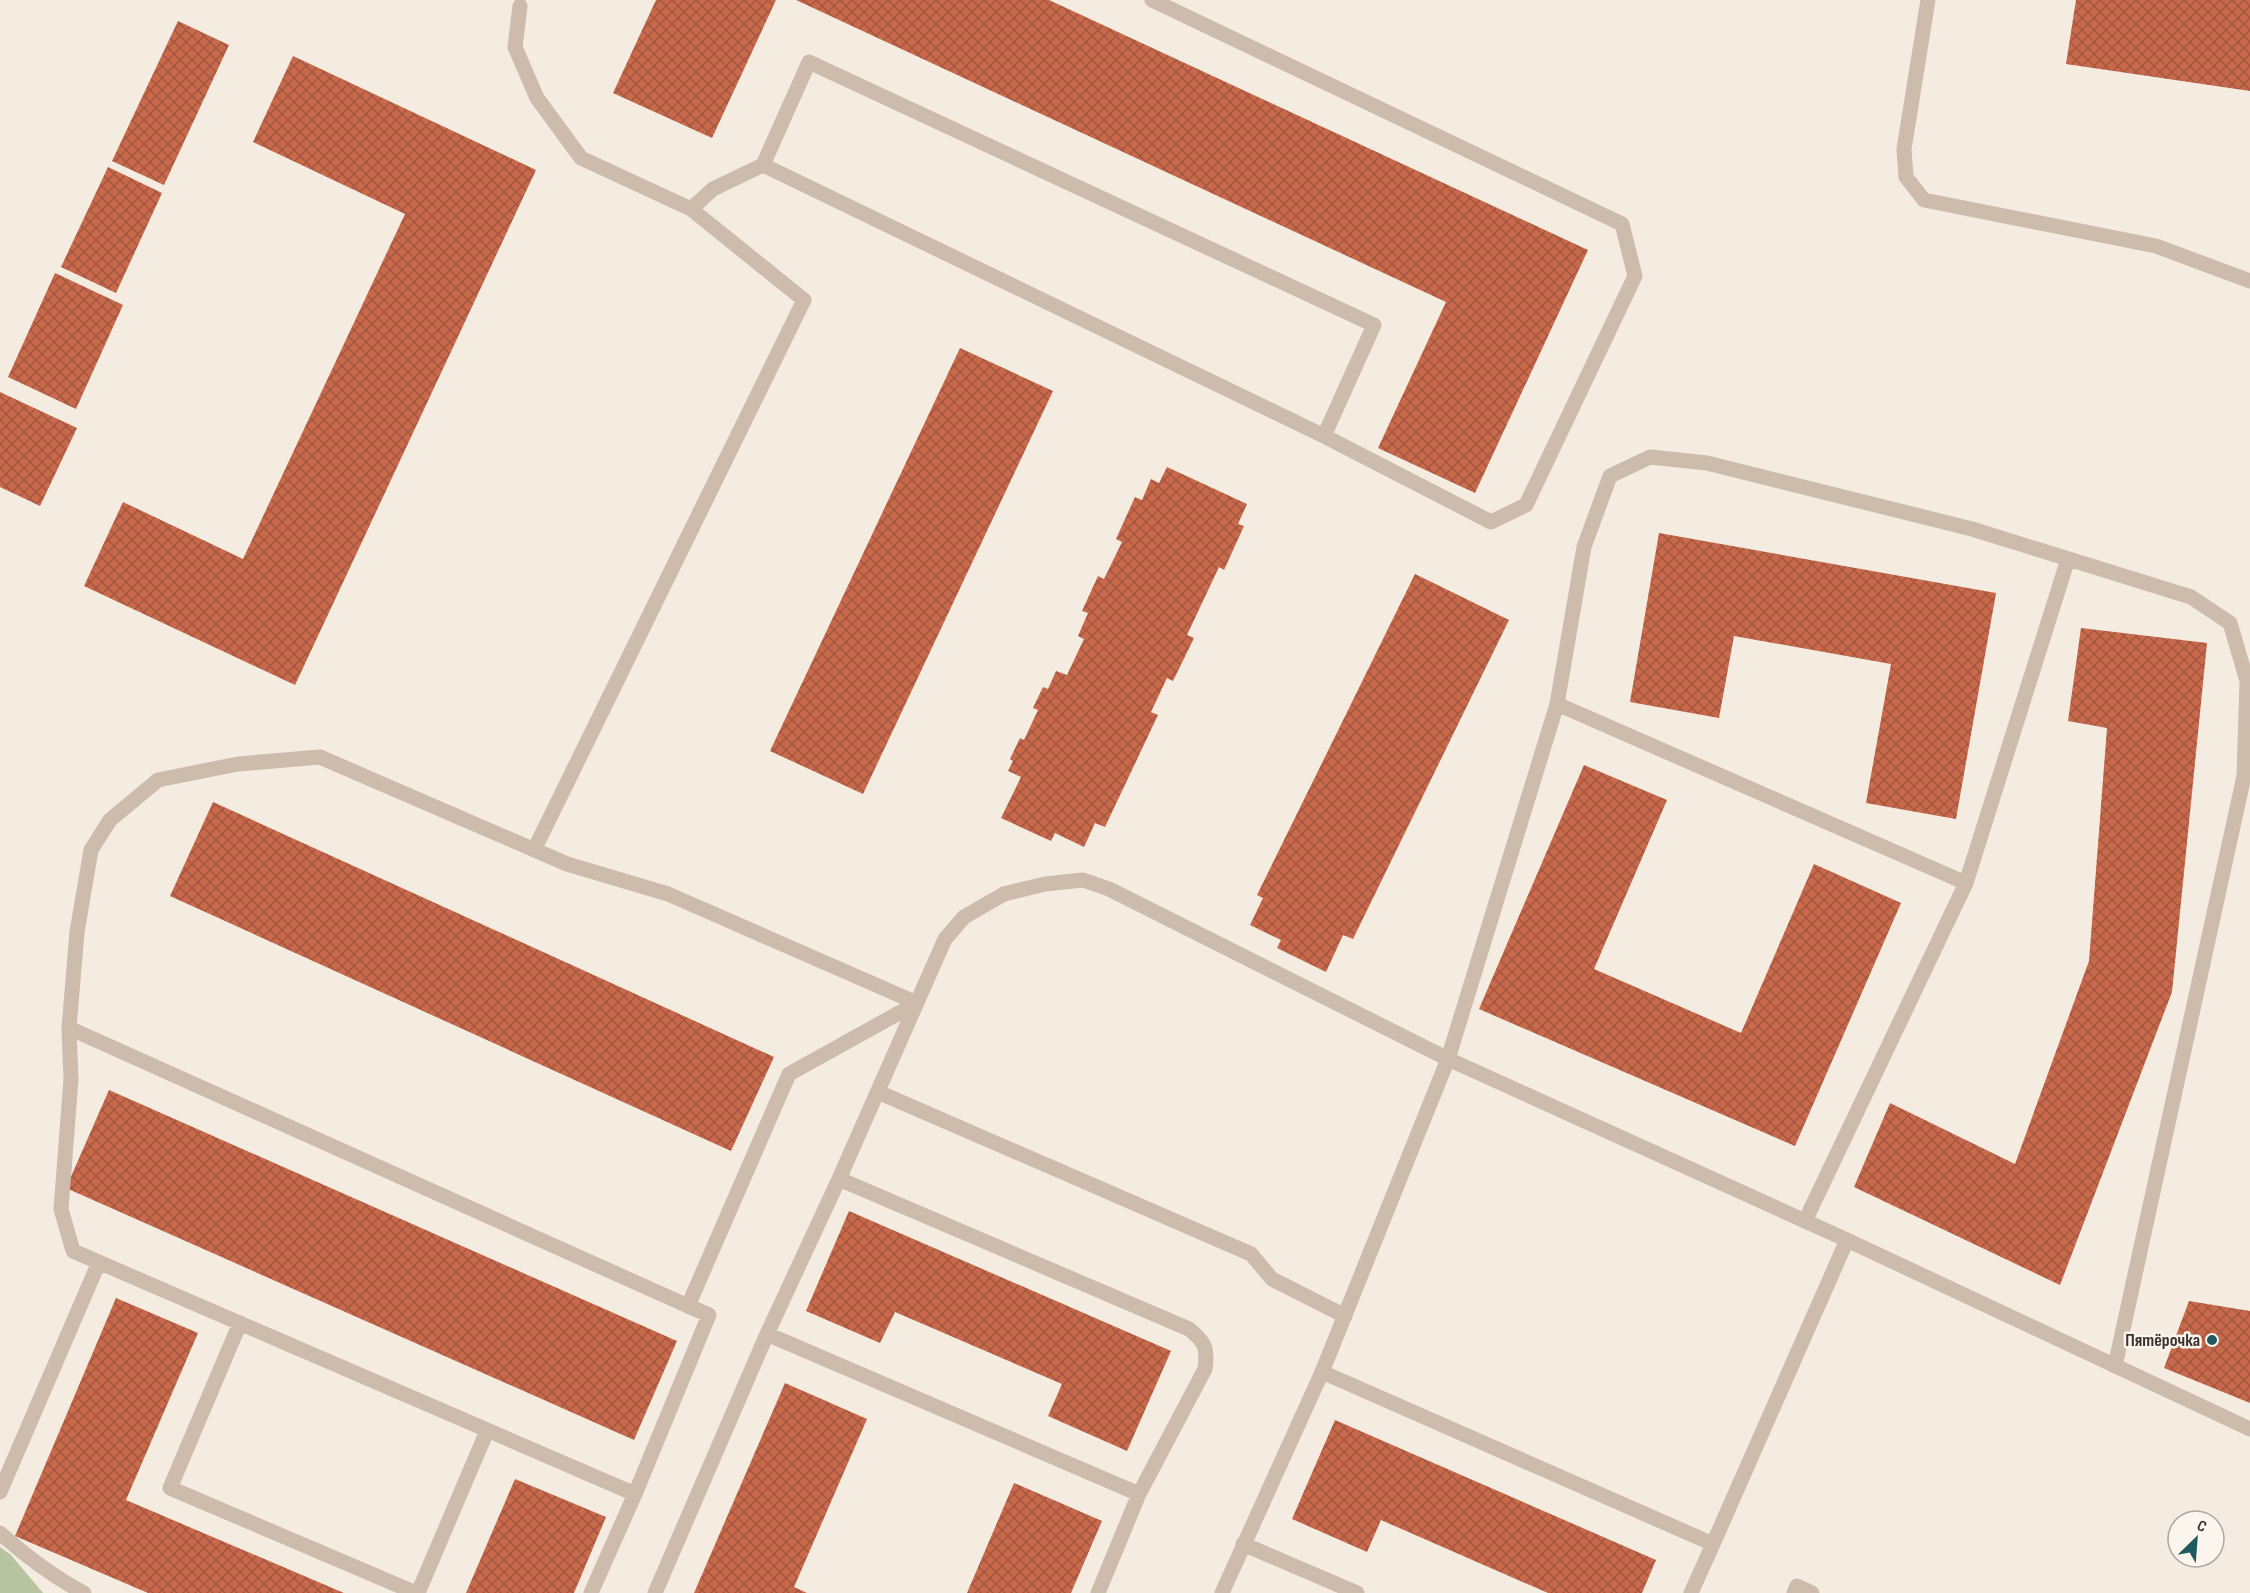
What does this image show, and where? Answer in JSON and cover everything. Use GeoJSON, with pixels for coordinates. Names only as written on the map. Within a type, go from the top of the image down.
{"type":"FeatureCollection","features":[{"type":"Feature","properties":{"kind":"street"},"geometry":{"type":"LineString","coordinates":[[763,165],[1324,436],[1491,522],[1526,505],[1635,276],[1622,224],[1152,0]]}},
{"type":"Feature","properties":{"kind":"street"},"geometry":{"type":"LineString","coordinates":[[1928,0],[1904,149],[1906,177],[1924,200],[2156,246],[2250,281]]}},
{"type":"Feature","properties":{"kind":"street"},"geometry":{"type":"LineString","coordinates":[[517,2],[516,47],[537,98],[582,158],[691,209],[804,300],[534,850]]}},
{"type":"Feature","properties":{"kind":"street"},"geometry":{"type":"LineString","coordinates":[[691,209],[713,189],[763,165],[809,62],[1374,325],[1324,436]]}},
{"type":"Feature","properties":{"kind":"street"},"geometry":{"type":"LineString","coordinates":[[1222,1593],[1322,1372],[1448,1059],[1557,704],[1584,547],[1610,476],[1650,457],[1707,463],[1972,529],[2191,597],[2230,624],[2247,681],[2244,776],[2115,1366]]}},
{"type":"Feature","properties":{"kind":"street"},"geometry":{"type":"LineString","coordinates":[[1805,1221],[1966,883],[2068,559]]}},
{"type":"Feature","properties":{"kind":"street"},"geometry":{"type":"LineString","coordinates":[[1557,704],[1966,883]]}},
{"type":"Feature","properties":{"kind":"street"},"geometry":{"type":"LineString","coordinates":[[635,1494],[73,1251],[62,1209],[71,1079],[69,1028],[77,932],[91,850],[110,820],[158,780],[238,765],[320,757],[567,864],[668,894],[917,1002]]}},
{"type":"Feature","properties":{"kind":"street"},"geometry":{"type":"LineString","coordinates":[[656,1593],[767,1334],[839,1179],[945,939],[964,918],[1004,894],[1045,884],[1083,880],[1109,889],[1448,1059],[1805,1221],[2250,1429]]}},
{"type":"Feature","properties":{"kind":"street"},"geometry":{"type":"LineString","coordinates":[[688,1306],[789,1074],[917,1002]]}},
{"type":"Feature","properties":{"kind":"street"},"geometry":{"type":"LineString","coordinates":[[69,1028],[709,1315],[635,1494],[591,1593]]}},
{"type":"Feature","properties":{"kind":"street"},"geometry":{"type":"LineString","coordinates":[[878,1092],[1251,1254],[1272,1279],[1345,1316]]}},
{"type":"Feature","properties":{"kind":"street"},"geometry":{"type":"LineString","coordinates":[[839,1179],[1189,1329],[1201,1339],[1207,1353],[1205,1369],[1139,1494],[1098,1593]]}},
{"type":"Feature","properties":{"kind":"street"},"geometry":{"type":"LineString","coordinates":[[1691,1593],[1846,1240]]}},
{"type":"Feature","properties":{"kind":"street"},"geometry":{"type":"LineString","coordinates":[[0,1492],[99,1262]]}},
{"type":"Feature","properties":{"kind":"street"},"geometry":{"type":"LineString","coordinates":[[240,1323],[170,1488],[417,1593],[487,1431]]}},
{"type":"Feature","properties":{"kind":"street"},"geometry":{"type":"LineString","coordinates":[[767,1334],[1139,1494]]}},
{"type":"Feature","properties":{"kind":"street"},"geometry":{"type":"LineString","coordinates":[[1322,1372],[1713,1544]]}},
{"type":"Feature","properties":{"kind":"street"},"geometry":{"type":"LineString","coordinates":[[0,1533],[21,1552],[84,1593]]}},
{"type":"Feature","properties":{"kind":"street"},"geometry":{"type":"LineString","coordinates":[[1243,1544],[1357,1593]]}},
{"type":"Feature","properties":{"kind":"street"},"geometry":{"type":"LineString","coordinates":[[1794,1593],[1797,1586],[1812,1593]]}},
{"type":"Feature","properties":{"kind":"green space"},"geometry":{"type":"Polygon","coordinates":[[[0,1547],[11,1555],[43,1593],[0,1593],[0,1547]]]}},
{"type":"Feature","properties":{"kind":"building"},"geometry":{"type":"Polygon","coordinates":[[[656,0],[776,0],[712,138],[613,93],[656,0]]]}},
{"type":"Feature","properties":{"kind":"building"},"geometry":{"type":"Polygon","coordinates":[[[796,0],[1049,0],[1588,250],[1475,493],[1378,448],[1446,302],[796,0]]]}},
{"type":"Feature","properties":{"kind":"building"},"geometry":{"type":"Polygon","coordinates":[[[2076,0],[2250,0],[2250,91],[2066,64],[2076,0]]]}},
{"type":"Feature","properties":{"kind":"building"},"geometry":{"type":"Polygon","coordinates":[[[178,21],[229,45],[164,185],[112,161],[178,21]]]}},
{"type":"Feature","properties":{"kind":"building"},"geometry":{"type":"Polygon","coordinates":[[[293,56],[536,170],[295,685],[84,586],[123,502],[243,559],[405,214],[253,142],[293,56]]]}},
{"type":"Feature","properties":{"kind":"building"},"geometry":{"type":"Polygon","coordinates":[[[108,167],[162,193],[116,293],[61,267],[108,167]]]}},
{"type":"Feature","properties":{"kind":"building"},"geometry":{"type":"Polygon","coordinates":[[[55,273],[123,305],[76,409],[8,377],[55,273]]]}},
{"type":"Feature","properties":{"kind":"building"},"geometry":{"type":"Polygon","coordinates":[[[960,348],[1053,391],[863,794],[770,751],[960,348]]]}},
{"type":"Feature","properties":{"kind":"building"},"geometry":{"type":"Polygon","coordinates":[[[0,392],[77,428],[40,506],[0,487],[0,392]]]}},
{"type":"Feature","properties":{"kind":"building"},"geometry":{"type":"Polygon","coordinates":[[[1167,467],[1247,504],[1238,524],[1244,526],[1224,570],[1219,567],[1187,635],[1194,638],[1173,681],[1167,678],[1151,712],[1158,715],[1105,827],[1095,823],[1084,847],[1055,833],[1051,841],[1001,818],[1021,777],[1008,771],[1013,761],[1010,759],[1020,738],[1024,740],[1038,710],[1033,708],[1043,687],[1048,689],[1056,671],[1067,675],[1084,639],[1078,636],[1088,613],[1082,611],[1098,576],[1104,579],[1122,542],[1116,539],[1135,497],[1142,500],[1151,479],[1159,483],[1167,467]]]}},
{"type":"Feature","properties":{"kind":"building"},"geometry":{"type":"Polygon","coordinates":[[[1659,533],[1996,593],[1956,819],[1866,803],[1891,664],[1734,636],[1719,718],[1630,702],[1659,533]]]}},
{"type":"Feature","properties":{"kind":"building"},"geometry":{"type":"Polygon","coordinates":[[[1415,574],[1509,620],[1353,939],[1343,935],[1326,972],[1277,948],[1281,940],[1250,925],[1263,898],[1257,895],[1415,574]]]}},
{"type":"Feature","properties":{"kind":"building"},"geometry":{"type":"Polygon","coordinates":[[[2081,628],[2207,643],[2172,992],[2060,1285],[1854,1187],[1890,1103],[2015,1164],[2089,961],[2107,728],[2068,721],[2081,628]]]}},
{"type":"Feature","properties":{"kind":"building"},"geometry":{"type":"Polygon","coordinates":[[[1584,765],[1667,800],[1594,969],[1741,1033],[1814,864],[1901,903],[1795,1146],[1479,1009],[1584,765]]]}},
{"type":"Feature","properties":{"kind":"building"},"geometry":{"type":"Polygon","coordinates":[[[213,802],[774,1057],[731,1151],[170,896],[213,802]]]}},
{"type":"Feature","properties":{"kind":"building"},"geometry":{"type":"Polygon","coordinates":[[[109,1090],[677,1341],[634,1440],[66,1188],[109,1090]]]}},
{"type":"Feature","properties":{"kind":"building"},"geometry":{"type":"Polygon","coordinates":[[[849,1211],[1171,1351],[1127,1451],[1048,1416],[1062,1384],[895,1312],[880,1343],[806,1311],[849,1211]]]}},
{"type":"Feature","properties":{"kind":"building"},"geometry":{"type":"Polygon","coordinates":[[[116,1298],[198,1333],[126,1500],[344,1593],[148,1593],[15,1536],[116,1298]]]}},
{"type":"Feature","properties":{"kind":"building","name":"Пятёрочка"},"geometry":{"type":"Polygon","coordinates":[[[2189,1301],[2250,1311],[2250,1403],[2164,1368],[2189,1301]]]}},
{"type":"Feature","properties":{"kind":"building"},"geometry":{"type":"Polygon","coordinates":[[[785,1383],[867,1419],[794,1587],[807,1593],[694,1593],[785,1383]]]}},
{"type":"Feature","properties":{"kind":"building"},"geometry":{"type":"Polygon","coordinates":[[[1335,1420],[1656,1560],[1642,1593],[1548,1593],[1381,1520],[1367,1552],[1292,1519],[1335,1420]]]}},
{"type":"Feature","properties":{"kind":"building"},"geometry":{"type":"Polygon","coordinates":[[[515,1479],[606,1517],[574,1593],[466,1593],[515,1479]]]}},
{"type":"Feature","properties":{"kind":"building"},"geometry":{"type":"Polygon","coordinates":[[[1014,1483],[1102,1521],[1071,1593],[967,1593],[1014,1483]]]}},
{"type":"Feature","properties":{"kind":"place","name":"Пятёрочка"},"geometry":{"type":"Point","coordinates":[2212,1340]}}]}
